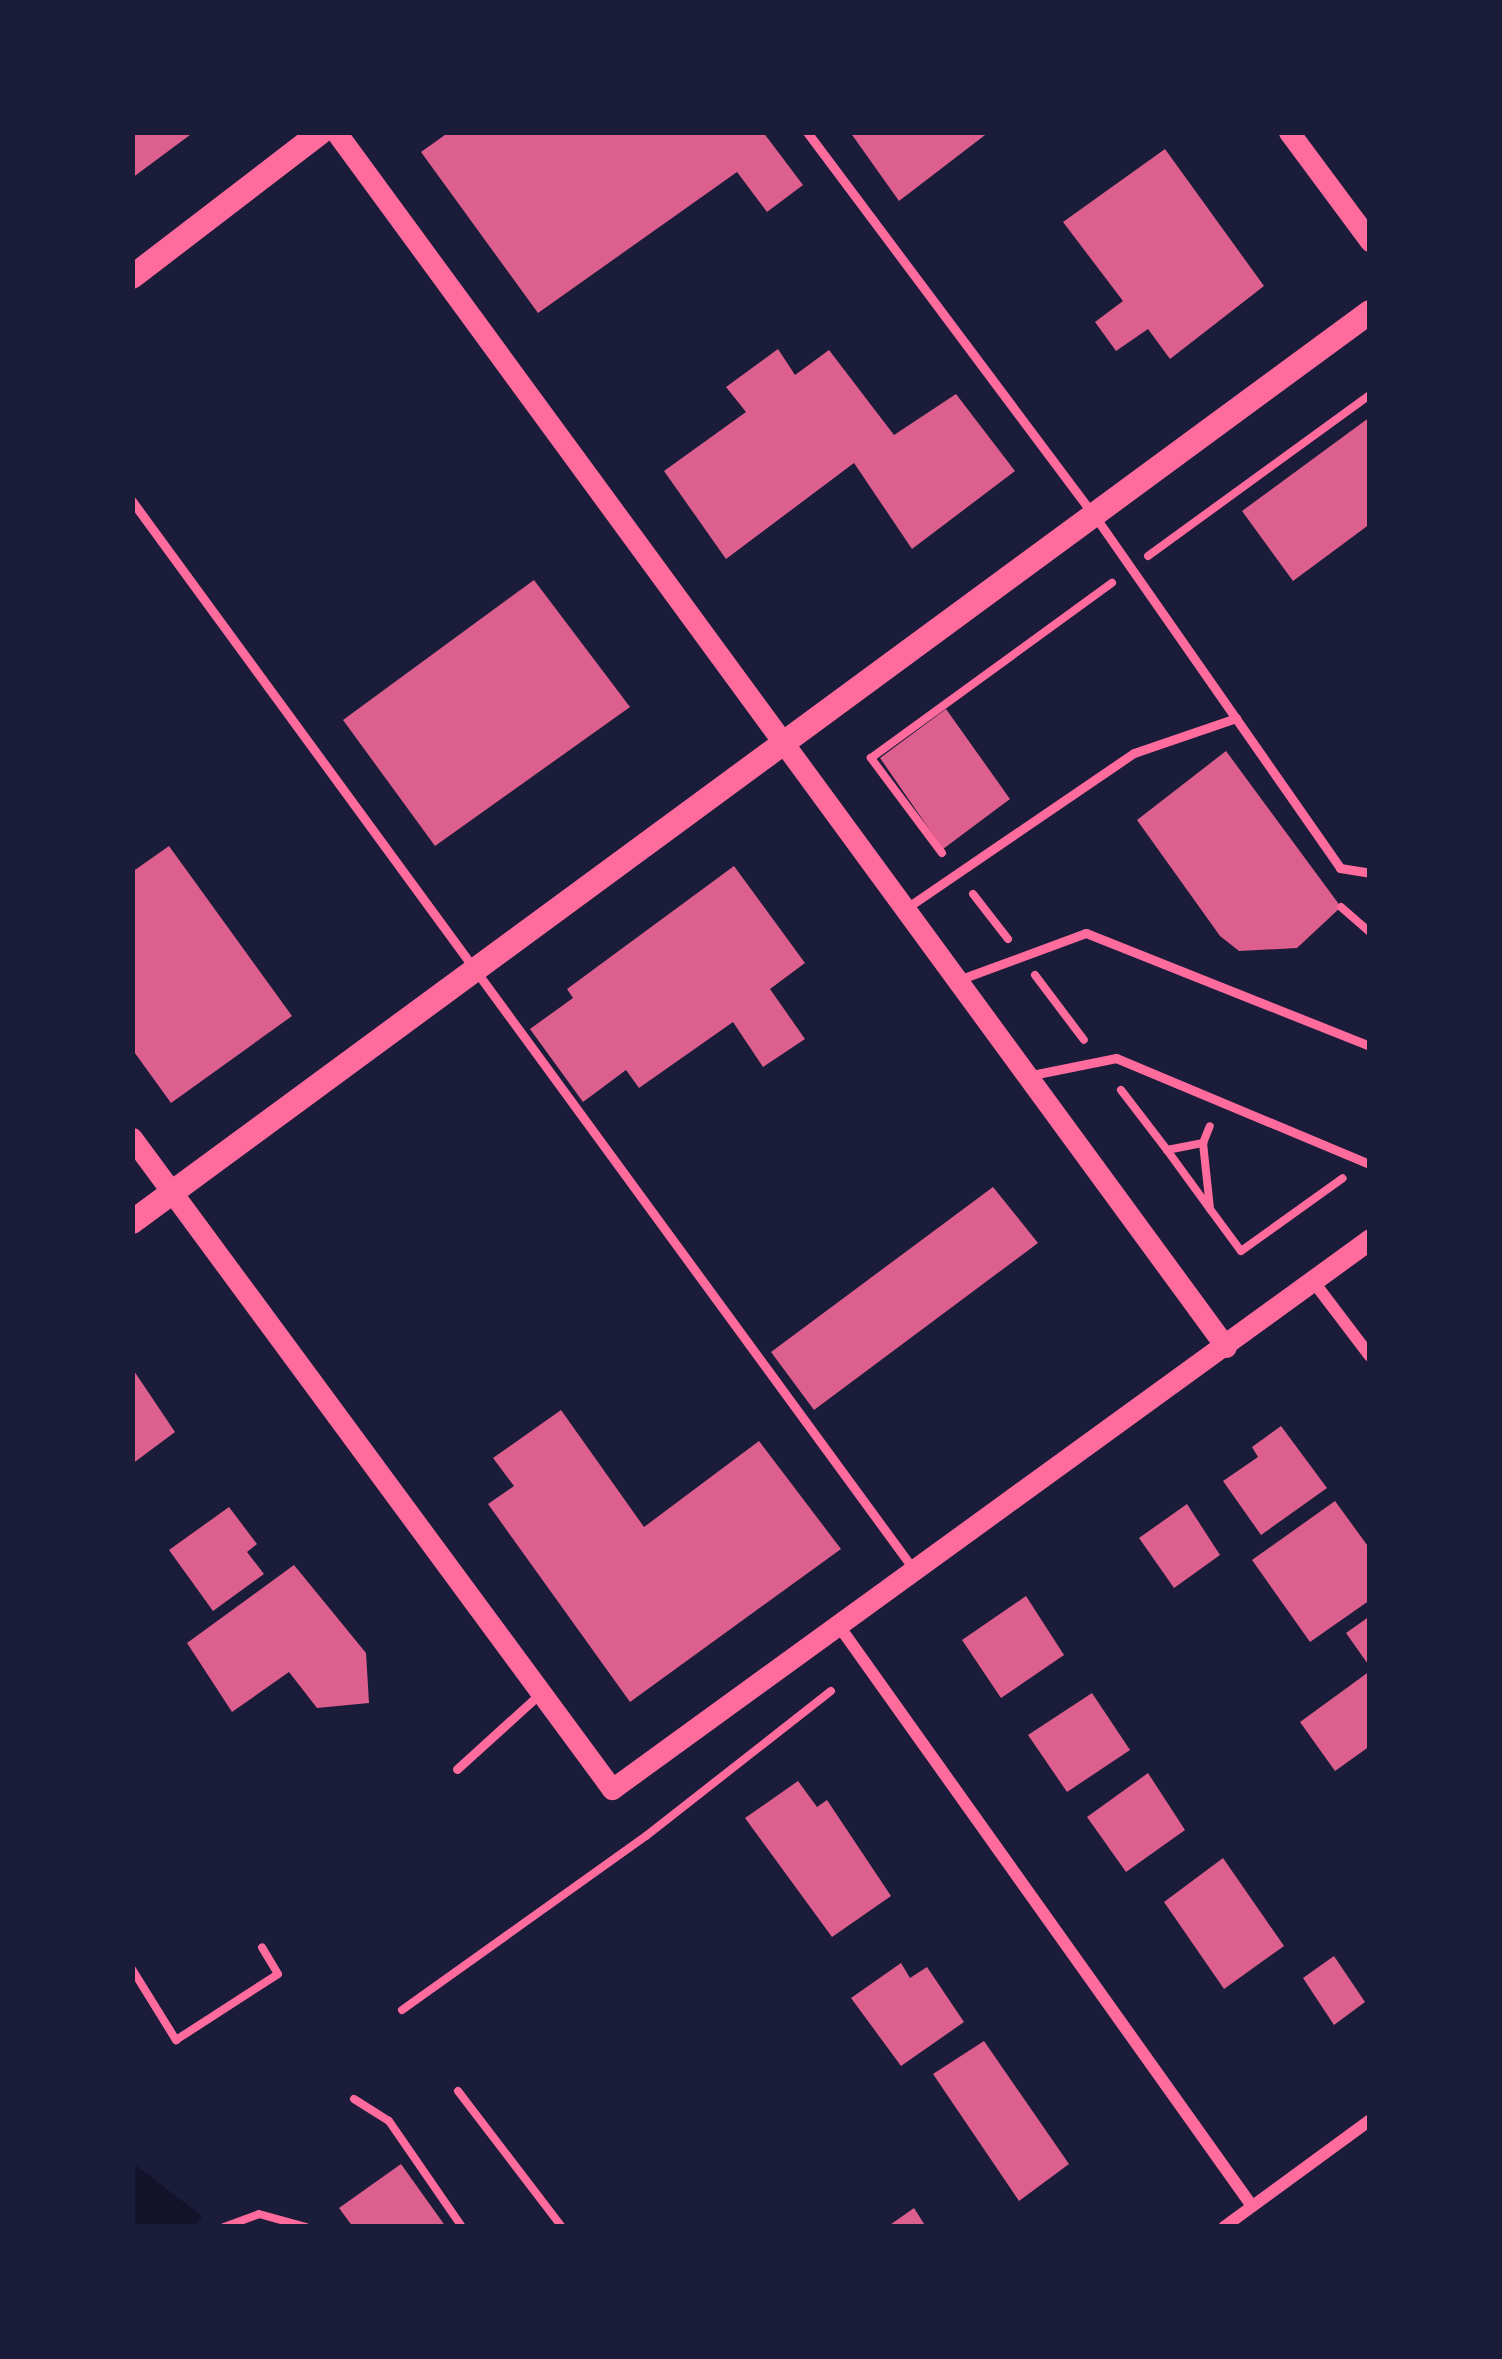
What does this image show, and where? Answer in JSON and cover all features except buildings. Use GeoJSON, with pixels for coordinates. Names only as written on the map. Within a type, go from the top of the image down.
{"type":"FeatureCollection","features":[{"type":"Feature","properties":{"kind":"main road"},"geometry":{"type":"LineString","coordinates":[[132,277],[321,132]]}},
{"type":"Feature","properties":{"kind":"main road"},"geometry":{"type":"LineString","coordinates":[[132,1222],[1370,312]]}},
{"type":"Feature","properties":{"kind":"street"},"geometry":{"type":"LineString","coordinates":[[336,132],[1226,1347]]}},
{"type":"Feature","properties":{"kind":"street"},"geometry":{"type":"LineString","coordinates":[[1288,132],[1370,242]]}},
{"type":"Feature","properties":{"kind":"street"},"geometry":{"type":"LineString","coordinates":[[132,1138],[612,1789],[1370,1239]]}},
{"type":"Feature","properties":{"kind":"street"},"geometry":{"type":"LineString","coordinates":[[1313,1281],[1370,1356]]}},
{"type":"Feature","properties":{"kind":"street"},"geometry":{"type":"LineString","coordinates":[[839,1626],[1252,2206]]}},
{"type":"Feature","properties":{"kind":"street"},"geometry":{"type":"LineString","coordinates":[[1224,2227],[1370,2120]]}},
{"type":"Feature","properties":{"kind":"lane"},"geometry":{"type":"LineString","coordinates":[[806,132],[1094,515],[1340,868],[1370,873]]}},
{"type":"Feature","properties":{"kind":"lane"},"geometry":{"type":"LineString","coordinates":[[132,501],[914,1570]]}},
{"type":"Feature","properties":{"kind":"lane"},"geometry":{"type":"LineString","coordinates":[[904,910],[1134,753],[1236,718]]}},
{"type":"Feature","properties":{"kind":"lane"},"geometry":{"type":"LineString","coordinates":[[956,981],[1086,933],[1370,1046]]}},
{"type":"Feature","properties":{"kind":"lane"},"geometry":{"type":"LineString","coordinates":[[1027,1076],[1116,1058],[1368,1163]]}},
{"type":"Feature","properties":{"kind":"lane"},"geometry":{"type":"LineString","coordinates":[[458,1769],[542,1692]]}},
{"type":"Feature","properties":{"kind":"path"},"geometry":{"type":"LineString","coordinates":[[1368,1163],[1240,1251],[871,758],[1370,395]]}},
{"type":"Feature","properties":{"kind":"path"},"geometry":{"type":"LineString","coordinates":[[1342,907],[1368,934]]}},
{"type":"Feature","properties":{"kind":"path"},"geometry":{"type":"LineString","coordinates":[[1210,1209],[1203,1143],[1220,1102]]}},
{"type":"Feature","properties":{"kind":"path"},"geometry":{"type":"LineString","coordinates":[[1167,1150],[1203,1143]]}},
{"type":"Feature","properties":{"kind":"path"},"geometry":{"type":"LineString","coordinates":[[402,2010],[646,1836],[831,1691]]}},
{"type":"Feature","properties":{"kind":"path"},"geometry":{"type":"LineString","coordinates":[[132,1969],[176,2040],[278,1974],[262,1947]]}},
{"type":"Feature","properties":{"kind":"path"},"geometry":{"type":"LineString","coordinates":[[458,2090],[562,2227]]}},
{"type":"Feature","properties":{"kind":"path"},"geometry":{"type":"LineString","coordinates":[[354,2098],[389,2121],[462,2227]]}},
{"type":"Feature","properties":{"kind":"path"},"geometry":{"type":"LineString","coordinates":[[224,2227],[259,2213],[306,2227]]}},
{"type":"Feature","properties":{"kind":"shaded area"},"geometry":{"type":"Polygon","coordinates":[[[135,2165],[202,2216],[194,2227],[132,2227],[135,2165]]]}}]}
